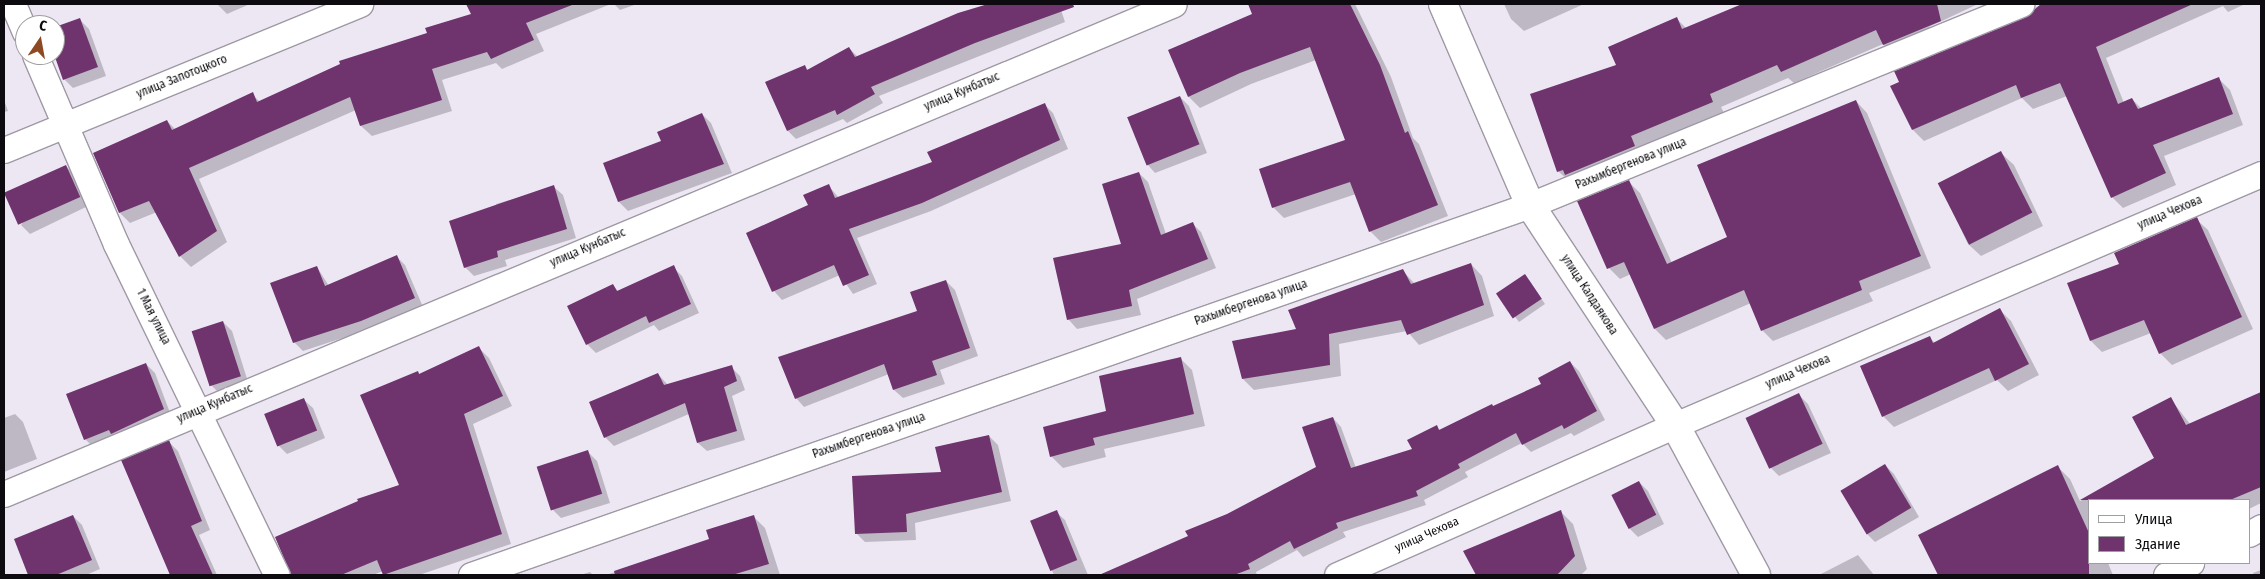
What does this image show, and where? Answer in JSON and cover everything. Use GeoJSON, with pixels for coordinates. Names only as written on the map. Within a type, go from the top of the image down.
{"type":"FeatureCollection","features":[{"type":"Feature","properties":{"kind":"street","name":"улица Запотоцкого"},"geometry":{"type":"LineString","coordinates":[[4,150],[360,4]]}},
{"type":"Feature","properties":{"kind":"street","name":"улица Кунбатыс"},"geometry":{"type":"LineString","coordinates":[[4,494],[200,410],[1174,4]]}},
{"type":"Feature","properties":{"kind":"street","name":"улица Калдаякова"},"geometry":{"type":"LineString","coordinates":[[1443,4],[1530,205],[1675,425],[1756,575]]}},
{"type":"Feature","properties":{"kind":"street","name":"Рахымбергенова улица"},"geometry":{"type":"LineString","coordinates":[[471,575],[1530,205],[2021,4]]}},
{"type":"Feature","properties":{"kind":"street","name":"1 Мая улица"},"geometry":{"type":"LineString","coordinates":[[39,65],[116,244],[200,410],[277,575]]}},
{"type":"Feature","properties":{"kind":"street","name":"улица Чехова"},"geometry":{"type":"LineString","coordinates":[[1336,575],[1675,425],[2261,174]]}},
{"type":"Feature","properties":{"kind":"street"},"geometry":{"type":"LineString","coordinates":[[2250,533],[2261,527]]}},
{"type":"Feature","properties":{"kind":"street"},"geometry":{"type":"LineString","coordinates":[[2166,575],[2189,564]]}},
{"type":"Feature","properties":{"kind":"building"},"geometry":{"type":"Polygon","coordinates":[[[466,4],[572,5],[526,23],[534,40],[491,59],[487,52],[432,69],[442,100],[360,126],[350,97],[189,168],[217,231],[179,257],[149,201],[119,213],[93,153],[167,120],[172,130],[253,92],[257,102],[340,64],[339,61],[427,33],[425,28],[471,14],[466,4]]]}},
{"type":"Feature","properties":{"kind":"building"},"geometry":{"type":"Polygon","coordinates":[[[988,4],[1073,4],[1074,7],[975,43],[871,87],[875,94],[837,115],[835,110],[787,131],[765,82],[805,65],[807,70],[849,47],[855,57],[958,13],[988,4]]]}},
{"type":"Feature","properties":{"kind":"building"},"geometry":{"type":"Polygon","coordinates":[[[1248,4],[1350,4],[1380,65],[1405,133],[1408,131],[1438,205],[1369,232],[1350,182],[1272,208],[1259,169],[1345,140],[1310,47],[1240,73],[1188,97],[1168,50],[1252,14],[1248,4]]]}},
{"type":"Feature","properties":{"kind":"building"},"geometry":{"type":"Polygon","coordinates":[[[1742,4],[1937,4],[1941,21],[1883,45],[1876,30],[1781,72],[1777,65],[1710,94],[1713,102],[1631,136],[1635,146],[1565,175],[1563,170],[1557,172],[1530,94],[1616,65],[1608,47],[1677,17],[1682,29],[1742,4]]]}},
{"type":"Feature","properties":{"kind":"building"},"geometry":{"type":"Polygon","coordinates":[[[2041,4],[2193,4],[2096,47],[2118,104],[2132,98],[2138,109],[2219,77],[2233,114],[2153,145],[2166,173],[2111,198],[2060,83],[2021,98],[2016,85],[1912,130],[1890,86],[1899,82],[1894,71],[2026,17],[2041,4]]]}},
{"type":"Feature","properties":{"kind":"building"},"geometry":{"type":"Polygon","coordinates":[[[80,18],[98,67],[63,80],[58,65],[65,65],[65,23],[80,18]]]}},
{"type":"Feature","properties":{"kind":"building"},"geometry":{"type":"Polygon","coordinates":[[[1180,96],[1199,144],[1147,166],[1127,117],[1180,96]]]}},
{"type":"Feature","properties":{"kind":"building"},"geometry":{"type":"Polygon","coordinates":[[[1856,100],[1921,256],[1859,281],[1862,290],[1761,331],[1744,290],[1654,329],[1624,262],[1607,269],[1577,201],[1629,180],[1667,264],[1727,237],[1697,165],[1856,100]]]}},
{"type":"Feature","properties":{"kind":"building"},"geometry":{"type":"Polygon","coordinates":[[[1045,103],[1060,140],[922,203],[849,229],[869,275],[843,286],[834,265],[772,292],[746,233],[808,205],[803,195],[829,184],[835,198],[932,162],[927,152],[1045,103]]]}},
{"type":"Feature","properties":{"kind":"building"},"geometry":{"type":"Polygon","coordinates":[[[702,113],[724,164],[618,202],[603,163],[661,141],[657,132],[702,113]]]}},
{"type":"Feature","properties":{"kind":"building"},"geometry":{"type":"Polygon","coordinates":[[[2001,151],[2032,212],[1969,245],[1938,183],[2001,151]]]}},
{"type":"Feature","properties":{"kind":"building"},"geometry":{"type":"Polygon","coordinates":[[[66,165],[80,197],[18,225],[4,193],[66,165]]]}},
{"type":"Feature","properties":{"kind":"building"},"geometry":{"type":"Polygon","coordinates":[[[1139,172],[1161,235],[1193,222],[1208,259],[1129,290],[1132,306],[1067,320],[1053,258],[1121,244],[1102,184],[1139,172]]]}},
{"type":"Feature","properties":{"kind":"building"},"geometry":{"type":"Polygon","coordinates":[[[554,185],[567,229],[497,251],[498,257],[464,268],[449,221],[554,185]]]}},
{"type":"Feature","properties":{"kind":"building"},"geometry":{"type":"Polygon","coordinates":[[[2197,217],[2242,317],[2159,354],[2144,320],[2090,341],[2067,283],[2119,264],[2114,253],[2197,217]]]}},
{"type":"Feature","properties":{"kind":"building"},"geometry":{"type":"Polygon","coordinates":[[[397,255],[415,298],[361,321],[293,343],[270,283],[317,266],[325,286],[397,255]]]}},
{"type":"Feature","properties":{"kind":"building"},"geometry":{"type":"Polygon","coordinates":[[[1471,263],[1484,305],[1407,335],[1401,320],[1329,334],[1330,365],[1242,379],[1232,341],[1296,329],[1288,310],[1403,269],[1411,284],[1471,263]]]}},
{"type":"Feature","properties":{"kind":"building"},"geometry":{"type":"Polygon","coordinates":[[[674,265],[691,304],[649,323],[646,316],[586,345],[567,306],[613,284],[617,291],[674,265]]]}},
{"type":"Feature","properties":{"kind":"building"},"geometry":{"type":"Polygon","coordinates":[[[1525,274],[1542,299],[1513,318],[1496,294],[1525,274]]]}},
{"type":"Feature","properties":{"kind":"building"},"geometry":{"type":"Polygon","coordinates":[[[946,280],[970,348],[932,361],[937,375],[893,390],[884,364],[795,399],[778,357],[917,311],[910,292],[946,280]]]}},
{"type":"Feature","properties":{"kind":"building"},"geometry":{"type":"Polygon","coordinates":[[[2000,308],[2029,364],[1995,381],[1989,368],[1882,417],[1860,366],[1930,336],[1933,343],[2000,308]]]}},
{"type":"Feature","properties":{"kind":"building"},"geometry":{"type":"Polygon","coordinates":[[[223,321],[241,376],[210,386],[192,331],[223,321]]]}},
{"type":"Feature","properties":{"kind":"building"},"geometry":{"type":"Polygon","coordinates":[[[479,346],[503,396],[464,414],[502,534],[383,575],[377,560],[341,575],[291,575],[275,537],[358,501],[357,499],[399,485],[360,395],[418,371],[419,374],[479,346]]]}},
{"type":"Feature","properties":{"kind":"building"},"geometry":{"type":"Polygon","coordinates":[[[1181,357],[1194,414],[1093,438],[1095,445],[1050,457],[1043,427],[1106,411],[1099,376],[1181,357]]]}},
{"type":"Feature","properties":{"kind":"building"},"geometry":{"type":"Polygon","coordinates":[[[1570,361],[1597,411],[1564,429],[1562,425],[1522,445],[1516,433],[1458,464],[1460,468],[1416,491],[1418,496],[1336,523],[1338,528],[1294,549],[1290,541],[1248,564],[1250,569],[1234,575],[1099,575],[1188,536],[1185,531],[1227,514],[1316,467],[1302,427],[1333,417],[1351,468],[1412,449],[1407,440],[1437,425],[1439,430],[1492,404],[1493,406],[1541,384],[1538,378],[1570,361]]]}},
{"type":"Feature","properties":{"kind":"building"},"geometry":{"type":"Polygon","coordinates":[[[146,363],[164,409],[111,434],[109,430],[84,440],[66,394],[146,363]]]}},
{"type":"Feature","properties":{"kind":"building"},"geometry":{"type":"Polygon","coordinates":[[[732,365],[737,381],[724,387],[737,431],[697,443],[685,403],[604,438],[589,402],[658,373],[664,385],[732,365]]]}},
{"type":"Feature","properties":{"kind":"building"},"geometry":{"type":"Polygon","coordinates":[[[2261,392],[2261,487],[2232,499],[2080,500],[2154,458],[2132,417],[2171,397],[2186,425],[2261,392]]]}},
{"type":"Feature","properties":{"kind":"building"},"geometry":{"type":"Polygon","coordinates":[[[1799,393],[1823,444],[1769,469],[1746,418],[1799,393]]]}},
{"type":"Feature","properties":{"kind":"building"},"geometry":{"type":"Polygon","coordinates":[[[304,398],[317,430],[277,447],[264,414],[304,398]]]}},
{"type":"Feature","properties":{"kind":"building"},"geometry":{"type":"Polygon","coordinates":[[[989,435],[1002,492],[906,514],[907,532],[855,534],[852,476],[941,472],[935,447],[989,435]]]}},
{"type":"Feature","properties":{"kind":"building"},"geometry":{"type":"Polygon","coordinates":[[[169,440],[202,521],[191,526],[213,575],[170,575],[121,460],[169,440]]]}},
{"type":"Feature","properties":{"kind":"building"},"geometry":{"type":"Polygon","coordinates":[[[588,450],[602,494],[551,510],[537,467],[588,450]]]}},
{"type":"Feature","properties":{"kind":"building"},"geometry":{"type":"Polygon","coordinates":[[[1885,464],[1911,508],[1867,534],[1840,491],[1885,464]]]}},
{"type":"Feature","properties":{"kind":"building"},"geometry":{"type":"Polygon","coordinates":[[[2058,465],[2088,531],[2089,575],[1938,575],[1918,535],[2058,465]]]}},
{"type":"Feature","properties":{"kind":"building"},"geometry":{"type":"Polygon","coordinates":[[[1639,481],[1656,515],[1629,529],[1611,495],[1639,481]]]}},
{"type":"Feature","properties":{"kind":"building"},"geometry":{"type":"Polygon","coordinates":[[[1057,510],[1077,560],[1050,571],[1030,521],[1057,510]]]}},
{"type":"Feature","properties":{"kind":"building"},"geometry":{"type":"Polygon","coordinates":[[[1561,510],[1575,556],[1557,575],[1476,575],[1463,551],[1561,510]]]}},
{"type":"Feature","properties":{"kind":"building"},"geometry":{"type":"Polygon","coordinates":[[[73,515],[92,560],[56,575],[28,575],[14,539],[73,515]]]}},
{"type":"Feature","properties":{"kind":"building"},"geometry":{"type":"Polygon","coordinates":[[[754,515],[769,564],[732,575],[615,575],[614,571],[709,539],[706,530],[754,515]]]}}]}
